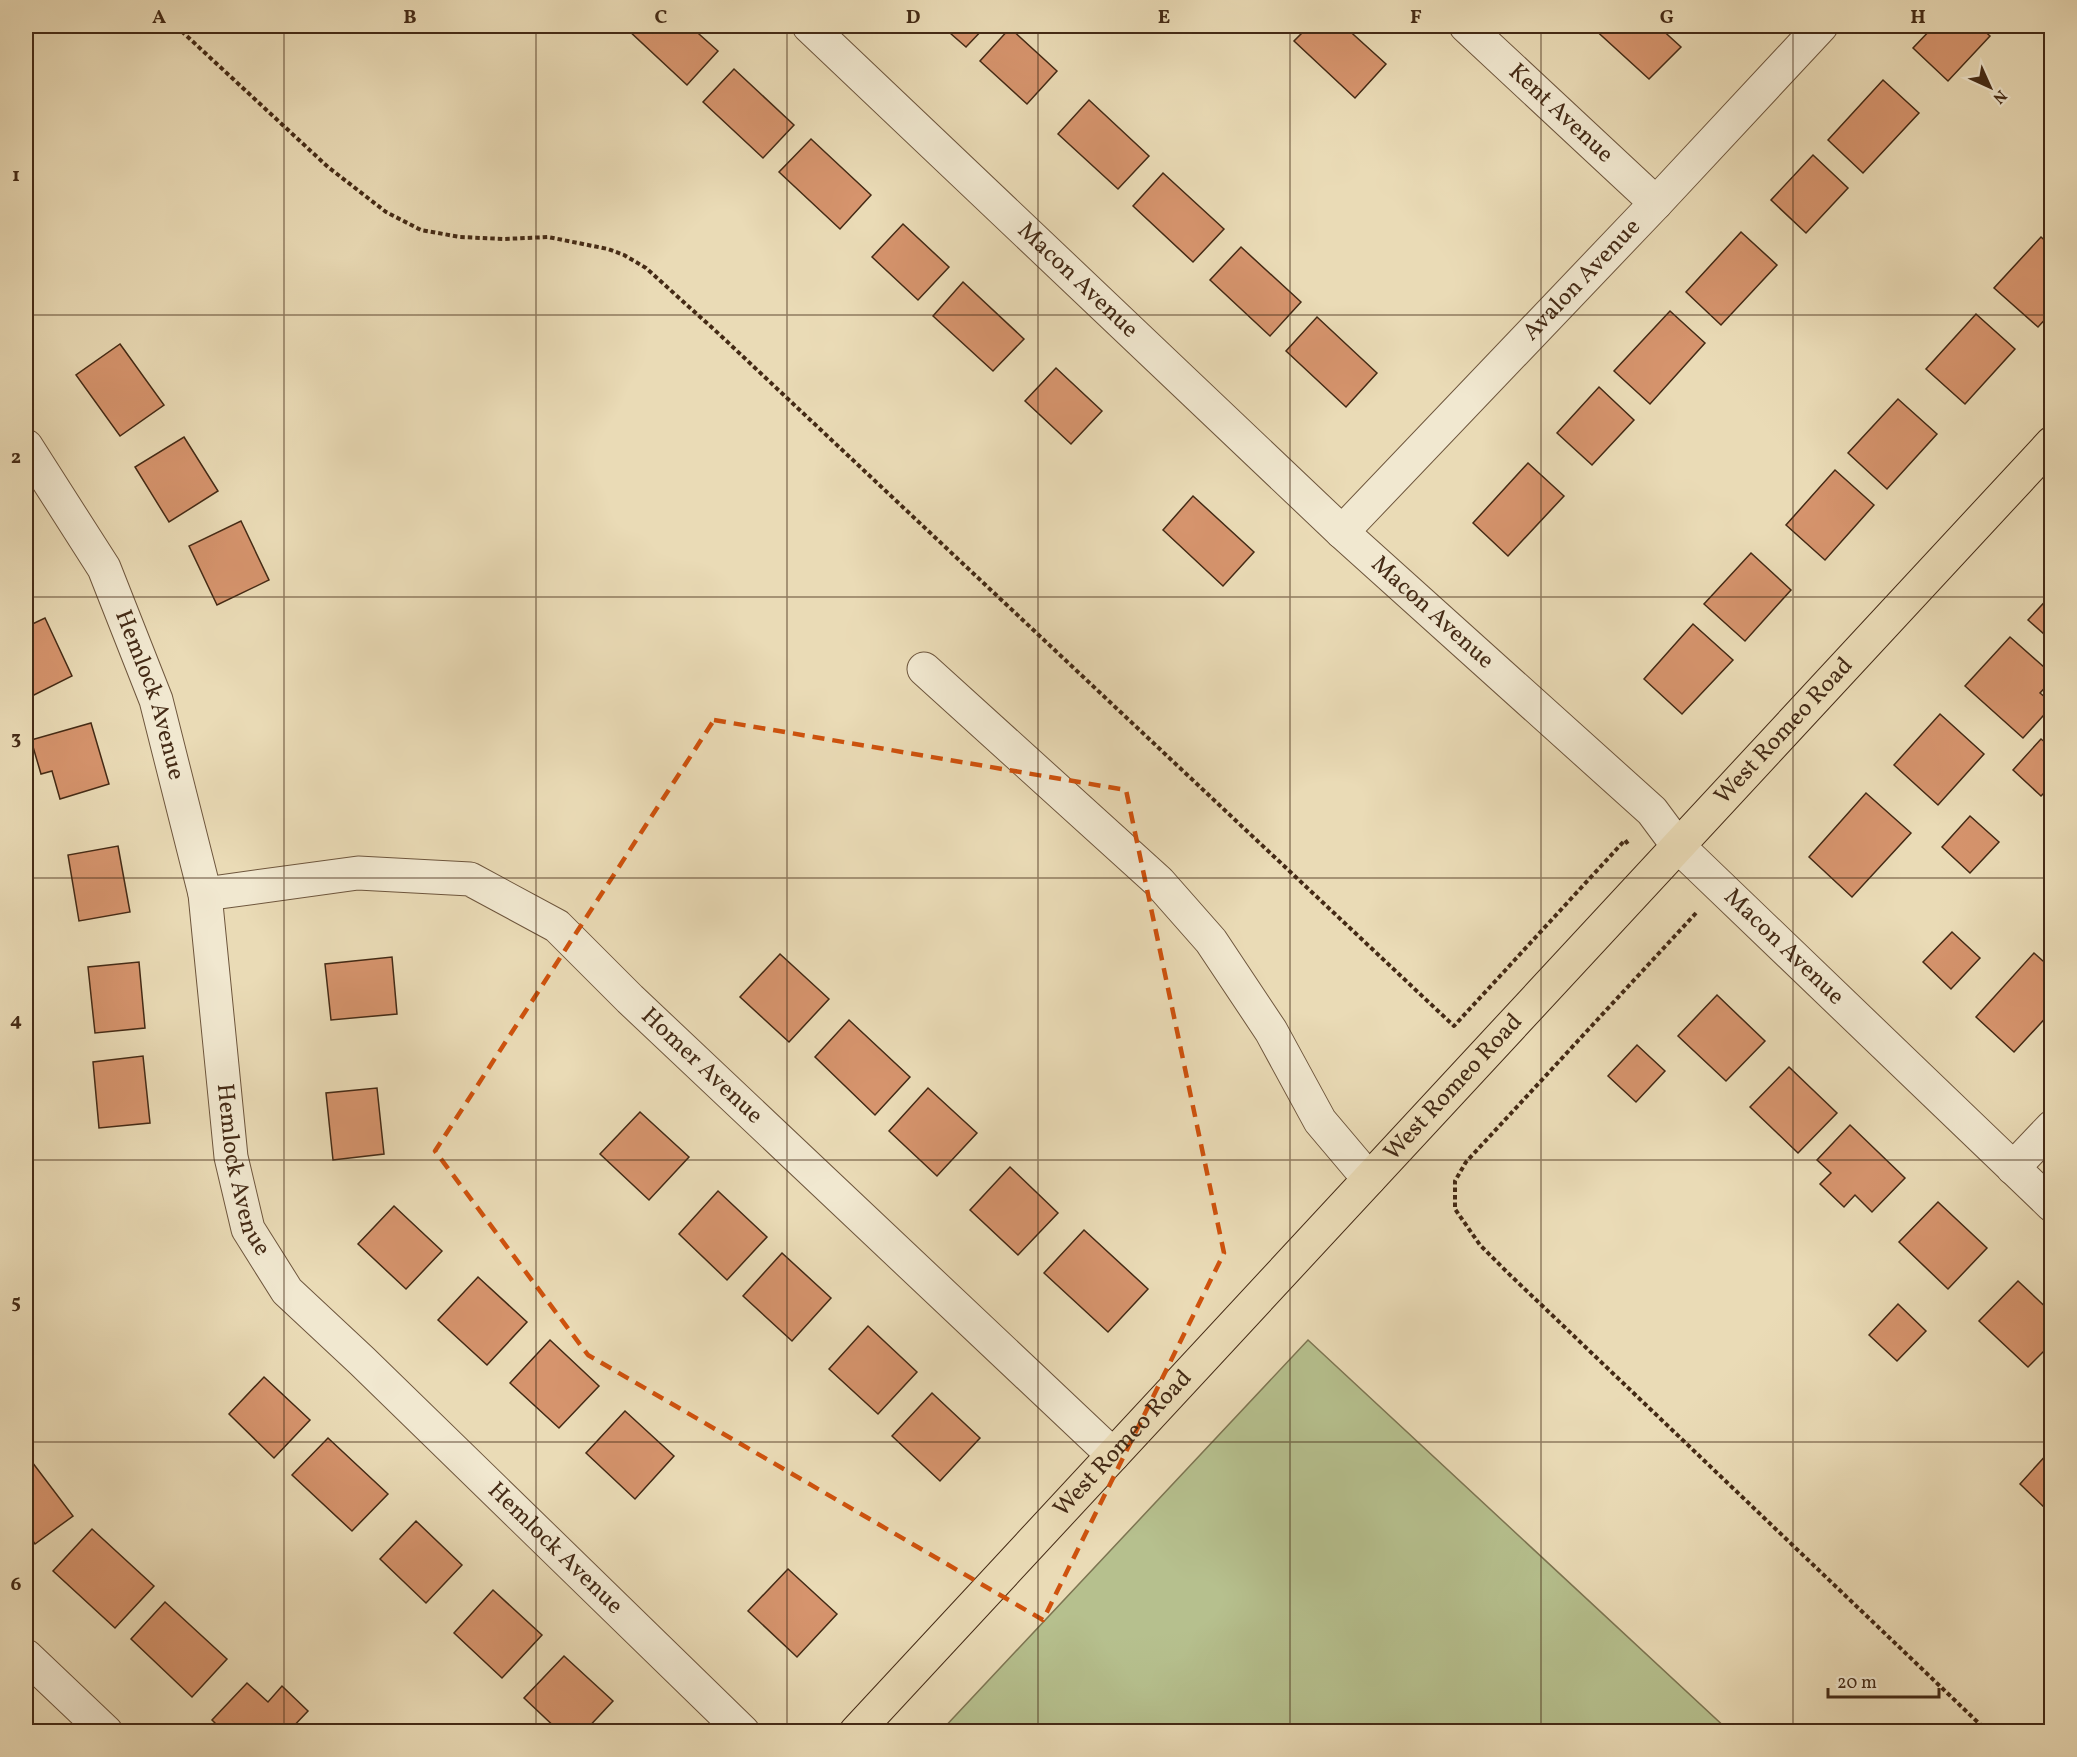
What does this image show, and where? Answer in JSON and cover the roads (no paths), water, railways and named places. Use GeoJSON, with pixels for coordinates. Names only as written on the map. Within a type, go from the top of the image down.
{"type":"FeatureCollection","features":[{"type":"Feature","properties":{"kind":"main road","name":"West Romeo Road"},"geometry":{"type":"LineString","coordinates":[[856,1731],[2052,443]]}},
{"type":"Feature","properties":{"kind":"street","name":"Macon Avenue"},"geometry":{"type":"LineString","coordinates":[[809,26],[1342,532],[1652,811],[1678,846],[2052,1206]]}},
{"type":"Feature","properties":{"kind":"street","name":"Kent Avenue"},"geometry":{"type":"LineString","coordinates":[[1466,26],[1656,203]]}},
{"type":"Feature","properties":{"kind":"street","name":"Avalon Avenue"},"geometry":{"type":"LineString","coordinates":[[1342,532],[1656,203],[1821,26]]}},
{"type":"Feature","properties":{"kind":"street","name":"Hemlock Avenue"},"geometry":{"type":"LineString","coordinates":[[26,446],[104,568],[156,700],[205,894],[231,1156],[248,1229],[287,1291],[371,1369],[743,1731]]}},
{"type":"Feature","properties":{"kind":"street"},"geometry":{"type":"LineString","coordinates":[[924,669],[1159,882],[1211,941],[1271,1031],[1320,1120],[1369,1179]]}},
{"type":"Feature","properties":{"kind":"street","name":"Homer Avenue"},"geometry":{"type":"LineString","coordinates":[[205,894],[358,873],[470,879],[557,926],[630,999],[1113,1455]]}},
{"type":"Feature","properties":{"kind":"street"},"geometry":{"type":"LineString","coordinates":[[2013,1168],[2052,1126]]}},
{"type":"Feature","properties":{"kind":"street"},"geometry":{"type":"LineString","coordinates":[[26,1656],[106,1731]]}}]}
